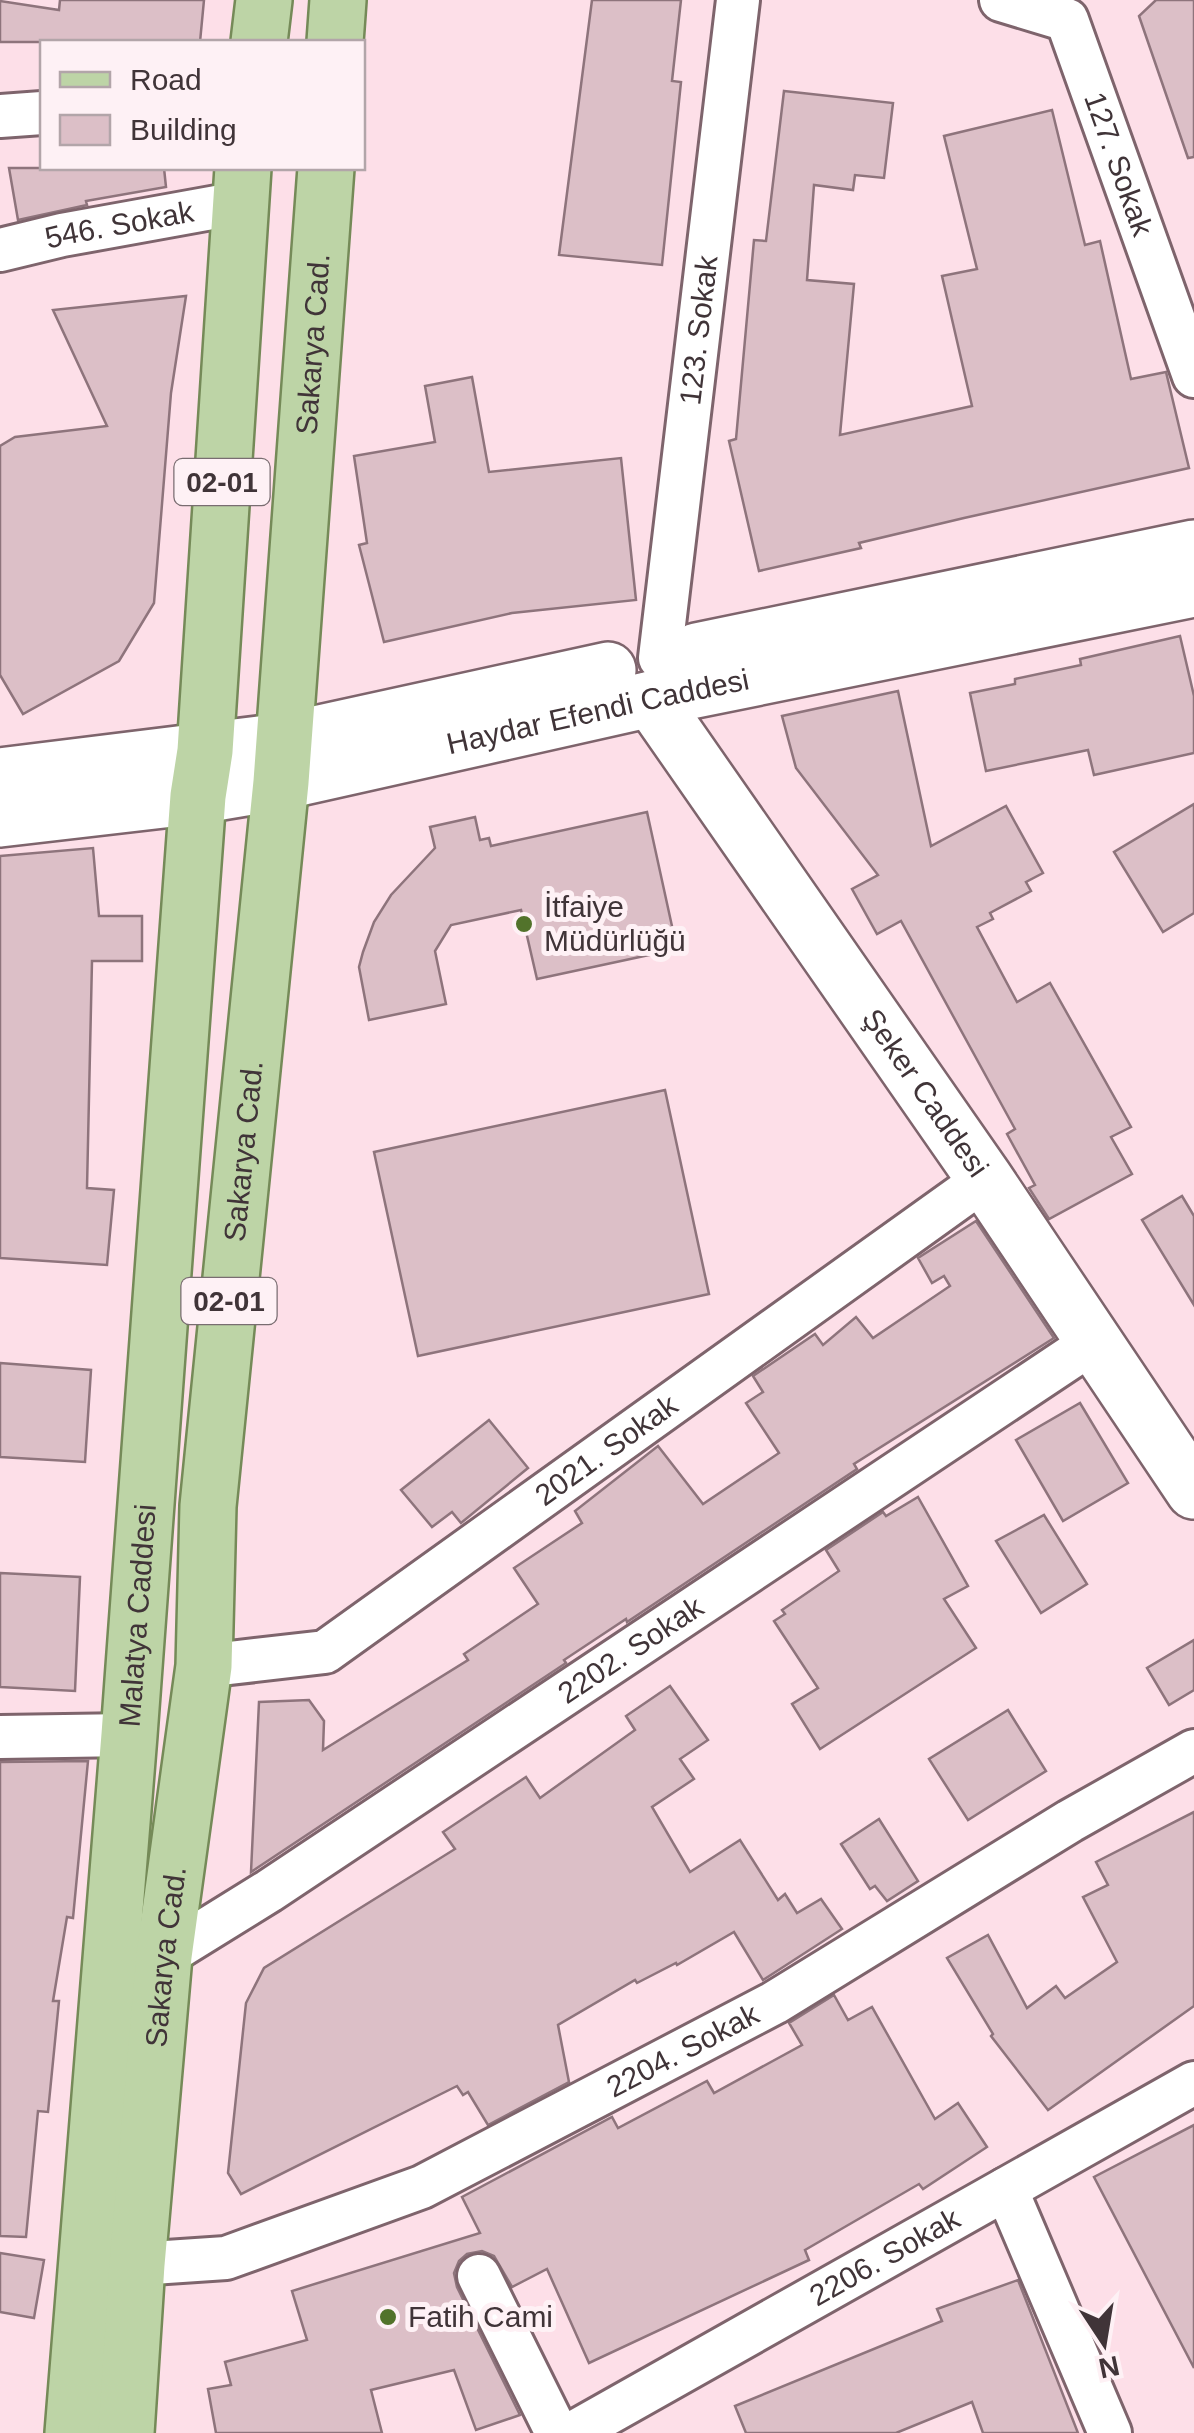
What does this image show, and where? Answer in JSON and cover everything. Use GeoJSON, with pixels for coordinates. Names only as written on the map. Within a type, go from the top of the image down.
{"type":"FeatureCollection","features":[{"type":"Feature","properties":{"kind":"main road"},"geometry":{"type":"LineString","coordinates":[[259,40],[264,0]]}},
{"type":"Feature","properties":{"kind":"main road"},"geometry":{"type":"LineString","coordinates":[[335,40],[338,0]]}},
{"type":"Feature","properties":{"kind":"main road","name":"Sakarya Cad."},"geometry":{"type":"LineString","coordinates":[[126,2433],[164,1956],[204,1666],[208,1506],[282,762],[326,170]]}},
{"type":"Feature","properties":{"kind":"main road","name":"02-01"},"geometry":{"type":"LineString","coordinates":[[202,774],[241,185]]}},
{"type":"Feature","properties":{"kind":"main road","name":"Haydar Efendi Caddesi"},"geometry":{"type":"LineString","coordinates":[[0,820],[656,679],[1190,586]]}},
{"type":"Feature","properties":{"kind":"main road","name":"Şeker Caddesi"},"geometry":{"type":"LineString","coordinates":[[656,679],[1092,1343],[1194,1491]]}},
{"type":"Feature","properties":{"kind":"main road","name":"Haydar Efendi Caddesi"},"geometry":{"type":"LineString","coordinates":[[0,776],[202,774]]}},
{"type":"Feature","properties":{"kind":"main road","name":"Malatya Caddesi"},"geometry":{"type":"LineString","coordinates":[[72,2433],[202,774]]}},
{"type":"Feature","properties":{"kind":"street","name":"123. Sokak"},"geometry":{"type":"LineString","coordinates":[[656,679],[738,0]]}},
{"type":"Feature","properties":{"kind":"street","name":"127. Sokak"},"geometry":{"type":"LineString","coordinates":[[1001,0],[1082,10],[1194,376]]}},
{"type":"Feature","properties":{"kind":"street"},"geometry":{"type":"LineString","coordinates":[[0,116],[40,114]]}},
{"type":"Feature","properties":{"kind":"street","name":"546. Sokak"},"geometry":{"type":"LineString","coordinates":[[0,250],[241,185]]}},
{"type":"Feature","properties":{"kind":"street","name":"2021. Sokak"},"geometry":{"type":"LineString","coordinates":[[204,1666],[325,1652],[986,1179]]}},
{"type":"Feature","properties":{"kind":"street","name":"2202. Sokak"},"geometry":{"type":"LineString","coordinates":[[164,1956],[269,1891],[1092,1343]]}},
{"type":"Feature","properties":{"kind":"street"},"geometry":{"type":"LineString","coordinates":[[0,1737],[129,1735]]}},
{"type":"Feature","properties":{"kind":"street","name":"2204. Sokak"},"geometry":{"type":"LineString","coordinates":[[137,2264],[226,2258],[422,2187],[774,2003],[1070,1821],[1194,1751]]}},
{"type":"Feature","properties":{"kind":"street","name":"2206. Sokak"},"geometry":{"type":"LineString","coordinates":[[572,2433],[1194,2083]]}},
{"type":"Feature","properties":{"kind":"street"},"geometry":{"type":"LineString","coordinates":[[1006,2188],[1110,2433]]}},
{"type":"Feature","properties":{"kind":"street"},"geometry":{"type":"LineString","coordinates":[[479,2276],[557,2433]]}},
{"type":"Feature","properties":{"kind":"building"},"geometry":{"type":"Polygon","coordinates":[[[60,0],[204,0],[200,40],[0,42],[0,1],[59,10],[60,0]]]}},
{"type":"Feature","properties":{"kind":"building"},"geometry":{"type":"Polygon","coordinates":[[[592,0],[681,0],[672,81],[681,82],[662,265],[559,255],[592,0]]]}},
{"type":"Feature","properties":{"kind":"building"},"geometry":{"type":"Polygon","coordinates":[[[1156,0],[1194,0],[1194,157],[1188,158],[1139,16],[1156,0]]]}},
{"type":"Feature","properties":{"kind":"building"},"geometry":{"type":"Polygon","coordinates":[[[784,91],[893,103],[884,178],[855,175],[853,190],[814,185],[807,280],[854,284],[840,435],[972,406],[942,276],[977,269],[944,136],[1052,110],[1085,245],[1100,241],[1131,379],[1166,372],[1189,468],[859,543],[861,548],[759,571],[729,441],[736,439],[754,240],[766,241],[784,91]]]}},
{"type":"Feature","properties":{"kind":"building"},"geometry":{"type":"Polygon","coordinates":[[[9,168],[164,170],[166,187],[86,201],[87,205],[18,220],[9,168]]]}},
{"type":"Feature","properties":{"kind":"building"},"geometry":{"type":"Polygon","coordinates":[[[186,296],[171,393],[154,603],[119,661],[23,714],[0,675],[0,446],[15,437],[107,426],[53,310],[186,296]]]}},
{"type":"Feature","properties":{"kind":"building"},"geometry":{"type":"Polygon","coordinates":[[[472,377],[489,472],[621,458],[636,600],[512,613],[384,642],[359,545],[367,543],[354,456],[435,442],[425,386],[472,377]]]}},
{"type":"Feature","properties":{"kind":"building"},"geometry":{"type":"Polygon","coordinates":[[[1180,636],[1194,696],[1194,753],[1094,775],[1088,750],[986,771],[970,693],[1081,665],[1080,659],[1180,636]]]}},
{"type":"Feature","properties":{"kind":"building"},"geometry":{"type":"Polygon","coordinates":[[[898,691],[931,846],[1006,806],[1043,873],[1026,882],[1031,891],[990,913],[993,919],[977,927],[1017,1002],[1050,983],[1131,1127],[1111,1137],[1132,1174],[1049,1219],[1029,1188],[1035,1185],[1007,1134],[1015,1129],[901,921],[877,934],[852,889],[878,875],[796,768],[782,716],[898,691]]]}},
{"type":"Feature","properties":{"kind":"building"},"geometry":{"type":"Polygon","coordinates":[[[1194,804],[1194,913],[1163,932],[1114,852],[1194,804]]]}},
{"type":"Feature","properties":{"kind":"building"},"geometry":{"type":"Polygon","coordinates":[[[647,812],[677,949],[537,979],[521,910],[451,925],[435,951],[446,1004],[369,1020],[359,967],[363,952],[374,922],[391,895],[435,848],[430,827],[475,817],[480,840],[489,838],[491,846],[647,812]]]}},
{"type":"Feature","properties":{"kind":"building"},"geometry":{"type":"Polygon","coordinates":[[[93,848],[99,916],[142,916],[142,961],[92,961],[87,1188],[114,1190],[107,1265],[0,1258],[0,856],[93,848]]]}},
{"type":"Feature","properties":{"kind":"building"},"geometry":{"type":"Polygon","coordinates":[[[665,1090],[709,1294],[418,1356],[374,1152],[665,1090]]]}},
{"type":"Feature","properties":{"kind":"building"},"geometry":{"type":"Polygon","coordinates":[[[1182,1196],[1194,1216],[1194,1305],[1142,1220],[1182,1196]]]}},
{"type":"Feature","properties":{"kind":"building"},"geometry":{"type":"Polygon","coordinates":[[[976,1221],[1054,1338],[854,1464],[857,1469],[564,1660],[566,1663],[251,1872],[259,1702],[309,1700],[324,1721],[323,1750],[468,1660],[464,1654],[538,1604],[514,1568],[582,1523],[575,1511],[658,1446],[703,1504],[779,1453],[746,1403],[763,1392],[753,1376],[815,1334],[823,1345],[856,1317],[873,1338],[950,1286],[944,1276],[932,1283],[918,1258],[976,1221]]]}},
{"type":"Feature","properties":{"kind":"building"},"geometry":{"type":"Polygon","coordinates":[[[0,1363],[91,1370],[85,1462],[0,1457],[0,1363]]]}},
{"type":"Feature","properties":{"kind":"building"},"geometry":{"type":"Polygon","coordinates":[[[1080,1403],[1128,1483],[1063,1521],[1016,1440],[1080,1403]]]}},
{"type":"Feature","properties":{"kind":"building"},"geometry":{"type":"Polygon","coordinates":[[[489,1420],[528,1468],[461,1523],[452,1512],[432,1527],[401,1490],[489,1420]]]}},
{"type":"Feature","properties":{"kind":"building"},"geometry":{"type":"Polygon","coordinates":[[[918,1497],[968,1586],[944,1599],[976,1648],[820,1749],[792,1704],[818,1688],[774,1621],[785,1614],[782,1610],[839,1571],[826,1550],[883,1512],[886,1516],[918,1497]]]}},
{"type":"Feature","properties":{"kind":"building"},"geometry":{"type":"Polygon","coordinates":[[[1044,1515],[1087,1584],[1041,1613],[996,1541],[1044,1515]]]}},
{"type":"Feature","properties":{"kind":"building"},"geometry":{"type":"Polygon","coordinates":[[[0,1573],[80,1577],[75,1691],[0,1687],[0,1573]]]}},
{"type":"Feature","properties":{"kind":"building"},"geometry":{"type":"Polygon","coordinates":[[[1194,1640],[1194,1690],[1169,1705],[1147,1668],[1194,1640]]]}},
{"type":"Feature","properties":{"kind":"building"},"geometry":{"type":"Polygon","coordinates":[[[670,1686],[708,1740],[680,1759],[694,1779],[652,1807],[690,1872],[740,1840],[778,1900],[785,1894],[797,1913],[821,1899],[842,1929],[763,1980],[734,1932],[677,1965],[637,1983],[635,1980],[558,2025],[569,2082],[488,2125],[468,2092],[463,2095],[457,2086],[241,2194],[228,2173],[246,2003],[264,1968],[455,1849],[443,1832],[526,1777],[540,1798],[635,1730],[626,1716],[670,1686]]]}},
{"type":"Feature","properties":{"kind":"building"},"geometry":{"type":"Polygon","coordinates":[[[1008,1710],[1046,1771],[968,1820],[929,1759],[1008,1710]]]}},
{"type":"Feature","properties":{"kind":"building"},"geometry":{"type":"Polygon","coordinates":[[[88,1761],[73,1918],[67,1917],[53,2001],[59,2001],[48,2112],[38,2111],[26,2237],[0,2236],[0,1762],[88,1761]]]}},
{"type":"Feature","properties":{"kind":"building"},"geometry":{"type":"Polygon","coordinates":[[[1194,1812],[1194,2006],[1048,2110],[991,2036],[947,1958],[988,1935],[1027,2008],[1056,1986],[1065,1998],[1117,1962],[1083,1897],[1108,1885],[1096,1862],[1194,1812]]]}},
{"type":"Feature","properties":{"kind":"building"},"geometry":{"type":"Polygon","coordinates":[[[879,1819],[918,1881],[887,1901],[875,1886],[870,1889],[841,1844],[879,1819]]]}},
{"type":"Feature","properties":{"kind":"building"},"geometry":{"type":"Polygon","coordinates":[[[834,1995],[848,2020],[872,2007],[935,2119],[958,2103],[987,2147],[923,2189],[919,2184],[805,2250],[809,2260],[589,2363],[547,2269],[512,2287],[494,2256],[482,2251],[467,2254],[454,2273],[457,2287],[520,2415],[476,2430],[454,2370],[371,2390],[382,2433],[216,2433],[208,2389],[231,2385],[225,2362],[307,2340],[292,2291],[480,2233],[462,2197],[612,2117],[618,2128],[707,2081],[714,2093],[802,2045],[789,2023],[834,1995]]]}},
{"type":"Feature","properties":{"kind":"building"},"geometry":{"type":"Polygon","coordinates":[[[1194,2125],[1194,2368],[1094,2177],[1194,2125]]]}},
{"type":"Feature","properties":{"kind":"building"},"geometry":{"type":"Polygon","coordinates":[[[0,2253],[44,2260],[34,2318],[0,2312],[0,2253]]]}},
{"type":"Feature","properties":{"kind":"building"},"geometry":{"type":"Polygon","coordinates":[[[1018,2280],[1078,2433],[983,2433],[972,2402],[896,2433],[746,2433],[735,2406],[942,2321],[937,2309],[1018,2280]]]}},
{"type":"Feature","properties":{"kind":"place","name":"İtfaiye Müdürlüğü"},"geometry":{"type":"Point","coordinates":[524,924]}},
{"type":"Feature","properties":{"kind":"place","name":"Fatih Cami"},"geometry":{"type":"Point","coordinates":[388,2317]}}]}
